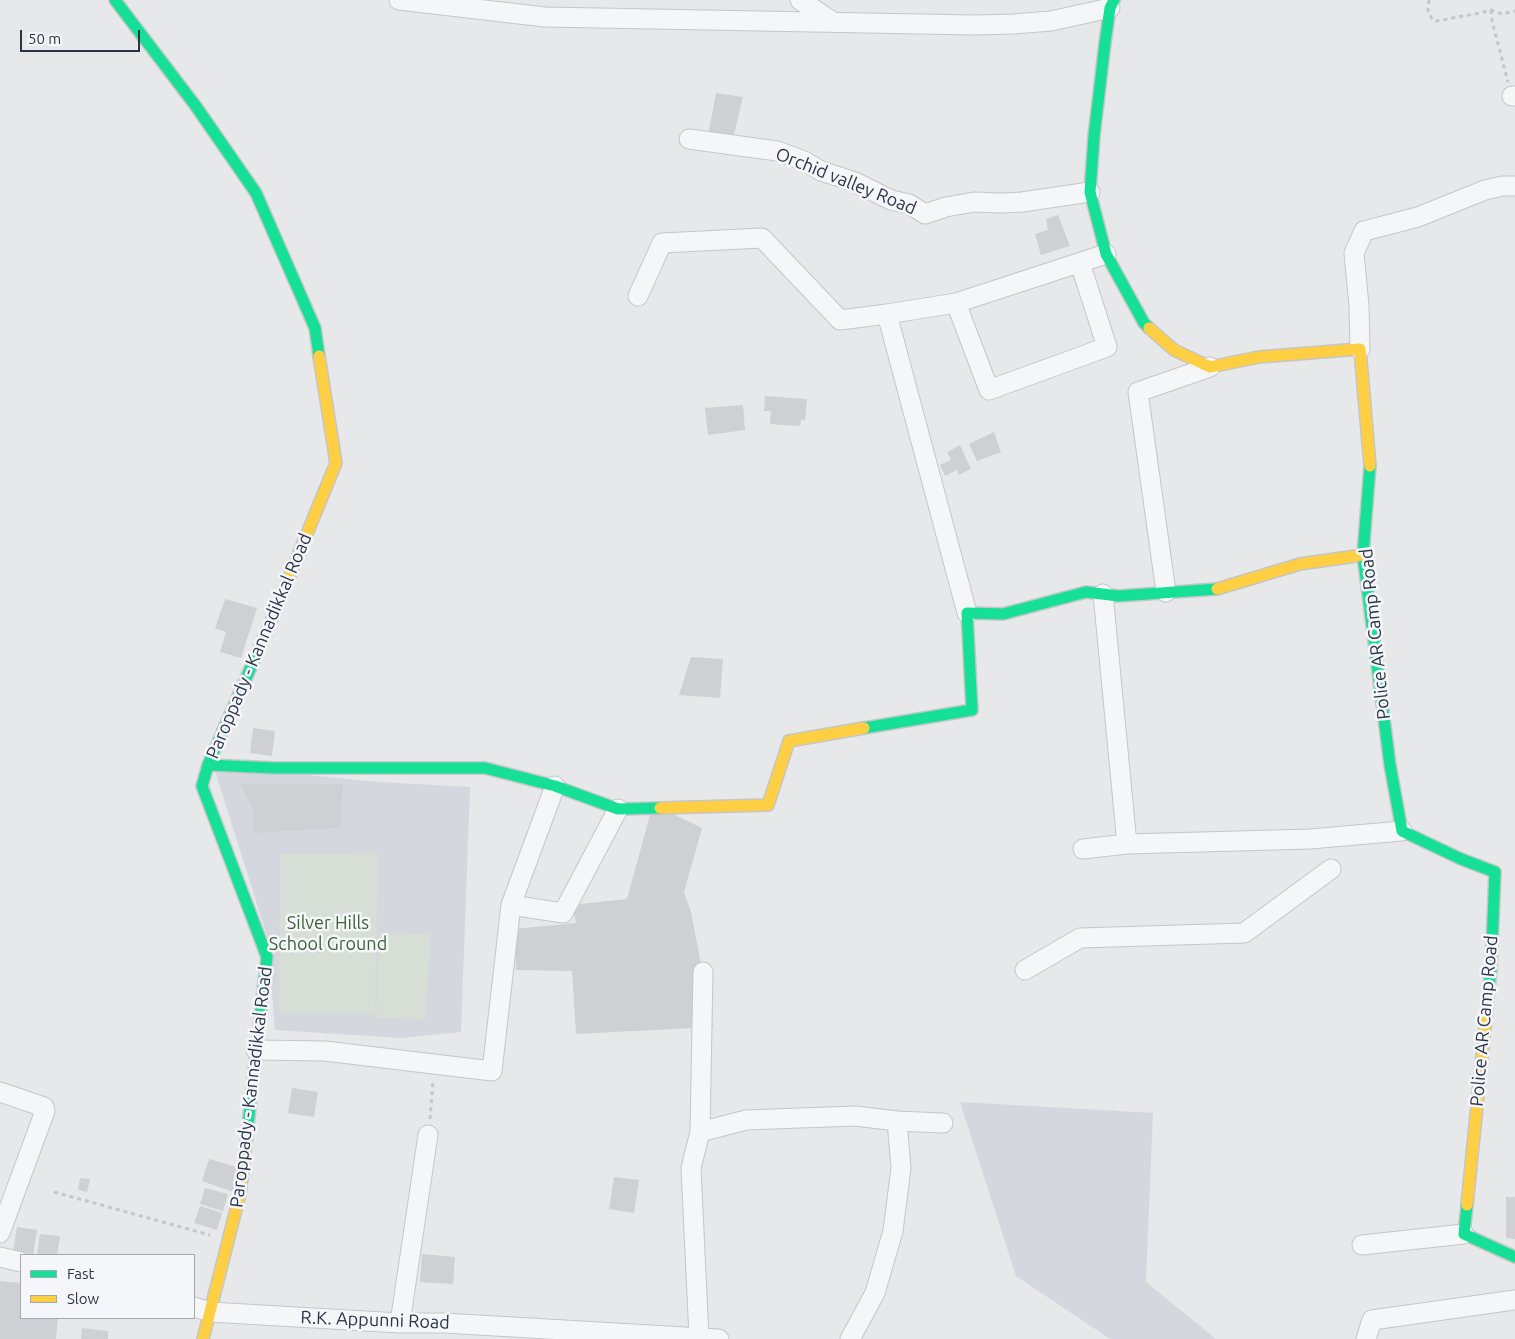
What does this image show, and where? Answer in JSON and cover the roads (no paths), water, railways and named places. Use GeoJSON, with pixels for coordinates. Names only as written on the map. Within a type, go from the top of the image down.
{"type":"FeatureCollection","features":[{"type":"Feature","properties":{"kind":"street","name":"Paroppady - Kannadikkal Road"},"geometry":{"type":"LineString","coordinates":[[115,0],[195,105],[256,193],[315,328],[336,463],[254,662],[208,765],[202,786],[267,957],[240,1194],[228,1240],[202,1309],[204,1339]]}},
{"type":"Feature","properties":{"kind":"street"},"geometry":{"type":"LineString","coordinates":[[399,0],[544,17],[974,26],[1051,21],[1112,4],[1105,43],[1094,136],[1090,192],[1097,224],[1106,254],[1144,324],[1174,350],[1210,366]]}},
{"type":"Feature","properties":{"kind":"street"},"geometry":{"type":"LineString","coordinates":[[800,0],[833,22]]}},
{"type":"Feature","properties":{"kind":"street","name":"Orchid valley Road"},"geometry":{"type":"LineString","coordinates":[[689,139],[777,151],[804,161],[821,171],[855,182],[891,200],[909,204],[925,214],[974,202],[1022,202],[1090,192]]}},
{"type":"Feature","properties":{"kind":"street"},"geometry":{"type":"LineString","coordinates":[[1166,592],[1138,392],[1210,366],[1259,357],[1360,349],[1359,306],[1354,253],[1364,232],[1418,217],[1485,190],[1515,186]]}},
{"type":"Feature","properties":{"kind":"street"},"geometry":{"type":"LineString","coordinates":[[638,296],[662,243],[762,238],[840,320],[956,303],[1106,254]]}},
{"type":"Feature","properties":{"kind":"street"},"geometry":{"type":"LineString","coordinates":[[956,303],[989,390],[1107,347],[1080,263]]}},
{"type":"Feature","properties":{"kind":"street"},"geometry":{"type":"LineString","coordinates":[[208,765],[275,768],[485,768],[555,786],[618,809],[738,808],[768,804],[788,742],[972,710],[967,613],[887,314]]}},
{"type":"Feature","properties":{"kind":"street","name":"Police AR Camp Road"},"geometry":{"type":"LineString","coordinates":[[1360,349],[1370,464],[1363,555],[1390,765],[1402,831],[1461,859],[1495,872],[1491,968],[1464,1234]]}},
{"type":"Feature","properties":{"kind":"street"},"geometry":{"type":"LineString","coordinates":[[967,613],[1003,614],[1086,592],[1118,596],[1222,588],[1300,564],[1363,555]]}},
{"type":"Feature","properties":{"kind":"street"},"geometry":{"type":"LineString","coordinates":[[1103,594],[1127,844]]}},
{"type":"Feature","properties":{"kind":"street"},"geometry":{"type":"LineString","coordinates":[[256,1050],[325,1051],[492,1071],[511,905],[555,786]]}},
{"type":"Feature","properties":{"kind":"street"},"geometry":{"type":"LineString","coordinates":[[511,905],[563,913],[618,809]]}},
{"type":"Feature","properties":{"kind":"street"},"geometry":{"type":"LineString","coordinates":[[1083,848],[1127,844],[1310,838],[1402,831]]}},
{"type":"Feature","properties":{"kind":"street"},"geometry":{"type":"LineString","coordinates":[[1025,970],[1080,938],[1244,933],[1331,869]]}},
{"type":"Feature","properties":{"kind":"street"},"geometry":{"type":"LineString","coordinates":[[699,1337],[691,1168],[700,1132],[703,972]]}},
{"type":"Feature","properties":{"kind":"street"},"geometry":{"type":"LineString","coordinates":[[0,1092],[44,1107],[45,1111],[0,1233]]}},
{"type":"Feature","properties":{"kind":"street"},"geometry":{"type":"LineString","coordinates":[[700,1132],[746,1120],[855,1116],[897,1121],[943,1122]]}},
{"type":"Feature","properties":{"kind":"street"},"geometry":{"type":"LineString","coordinates":[[850,1339],[875,1293],[893,1231],[901,1168],[897,1121]]}},
{"type":"Feature","properties":{"kind":"street"},"geometry":{"type":"LineString","coordinates":[[400,1323],[428,1135]]}},
{"type":"Feature","properties":{"kind":"street"},"geometry":{"type":"LineString","coordinates":[[1362,1245],[1464,1234],[1515,1257]]}},
{"type":"Feature","properties":{"kind":"street"},"geometry":{"type":"LineString","coordinates":[[0,1257],[20,1262]]}},
{"type":"Feature","properties":{"kind":"street"},"geometry":{"type":"LineString","coordinates":[[1366,1339],[1372,1320],[1515,1300]]}},
{"type":"Feature","properties":{"kind":"street","name":"R.K. Appunni Road"},"geometry":{"type":"LineString","coordinates":[[202,1309],[400,1323],[444,1323],[719,1339]]}},
{"type":"Feature","properties":{"kind":"park label","name":"Silver Hills School Ground"},"geometry":{"type":"Point","coordinates":[328,933]}}]}
